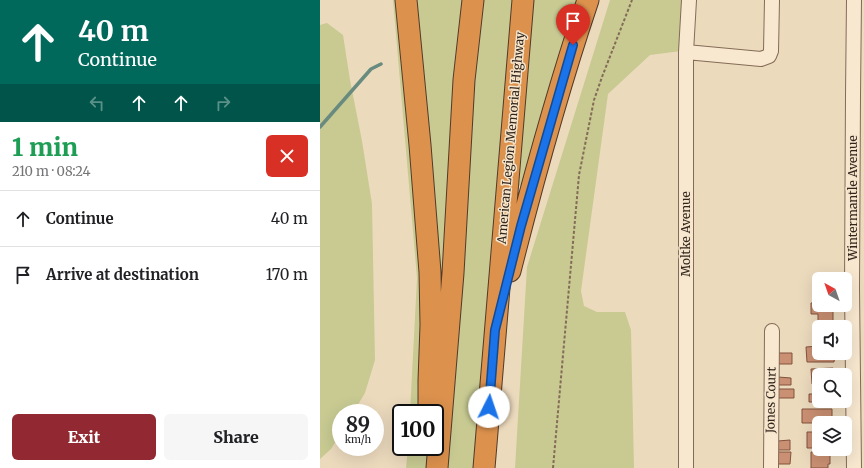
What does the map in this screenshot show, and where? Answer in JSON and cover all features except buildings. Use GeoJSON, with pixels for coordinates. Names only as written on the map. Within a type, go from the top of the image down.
{"type":"FeatureCollection","features":[{"type":"Feature","properties":{"kind":"highway"},"geometry":{"type":"LineString","coordinates":[[406,0],[420,145],[430,272],[431,325],[429,404]]}},
{"type":"Feature","properties":{"kind":"highway"},"geometry":{"type":"LineString","coordinates":[[437,468],[453,273],[464,80],[473,0]]}},
{"type":"Feature","properties":{"kind":"highway","name":"American Legion Memorial Highway"},"geometry":{"type":"LineString","coordinates":[[484,468],[523,0]]}},
{"type":"Feature","properties":{"kind":"highway"},"geometry":{"type":"LineString","coordinates":[[495,330],[534,182],[573,45],[588,0]]}},
{"type":"Feature","properties":{"kind":"highway"},"geometry":{"type":"LineString","coordinates":[[430,456],[430,468]]}},
{"type":"Feature","properties":{"kind":"street","name":"Moltke Avenue"},"geometry":{"type":"LineString","coordinates":[[686,468],[686,52],[689,0]]}},
{"type":"Feature","properties":{"kind":"street"},"geometry":{"type":"LineString","coordinates":[[686,52],[762,59],[769,56],[771,51],[772,0]]}},
{"type":"Feature","properties":{"kind":"street","name":"Wintermantle Avenue"},"geometry":{"type":"LineString","coordinates":[[854,0],[853,102],[858,288],[854,468]]}},
{"type":"Feature","properties":{"kind":"street","name":"Jones Court"},"geometry":{"type":"LineString","coordinates":[[771,468],[772,331]]}},
{"type":"Feature","properties":{"kind":"path"},"geometry":{"type":"LineString","coordinates":[[554,468],[579,175],[594,100],[632,0]]}},
{"type":"Feature","properties":{"kind":"green space"},"geometry":{"type":"Polygon","coordinates":[[[393,0],[576,0],[526,186],[498,184],[476,468],[406,468],[407,456],[444,456],[444,404],[410,404],[417,278],[393,0]]]}},
{"type":"Feature","properties":{"kind":"green space"},"geometry":{"type":"Polygon","coordinates":[[[610,0],[685,0],[681,51],[650,55],[608,94],[581,291],[584,306],[597,312],[625,312],[631,330],[634,468],[515,468],[527,267],[610,0]]]}},
{"type":"Feature","properties":{"kind":"green space"},"geometry":{"type":"Polygon","coordinates":[[[327,23],[343,35],[362,141],[372,204],[375,360],[365,393],[358,404],[332,404],[332,447],[320,459],[320,25],[327,23]]]}},
{"type":"Feature","properties":{"kind":"waterway"},"geometry":{"type":"LineString","coordinates":[[320,127],[371,69],[381,64]]}},
{"type":"Feature","properties":{"kind":"route"},"geometry":{"type":"LineString","coordinates":[[489,407],[495,330],[521,226],[573,45]]}}]}
